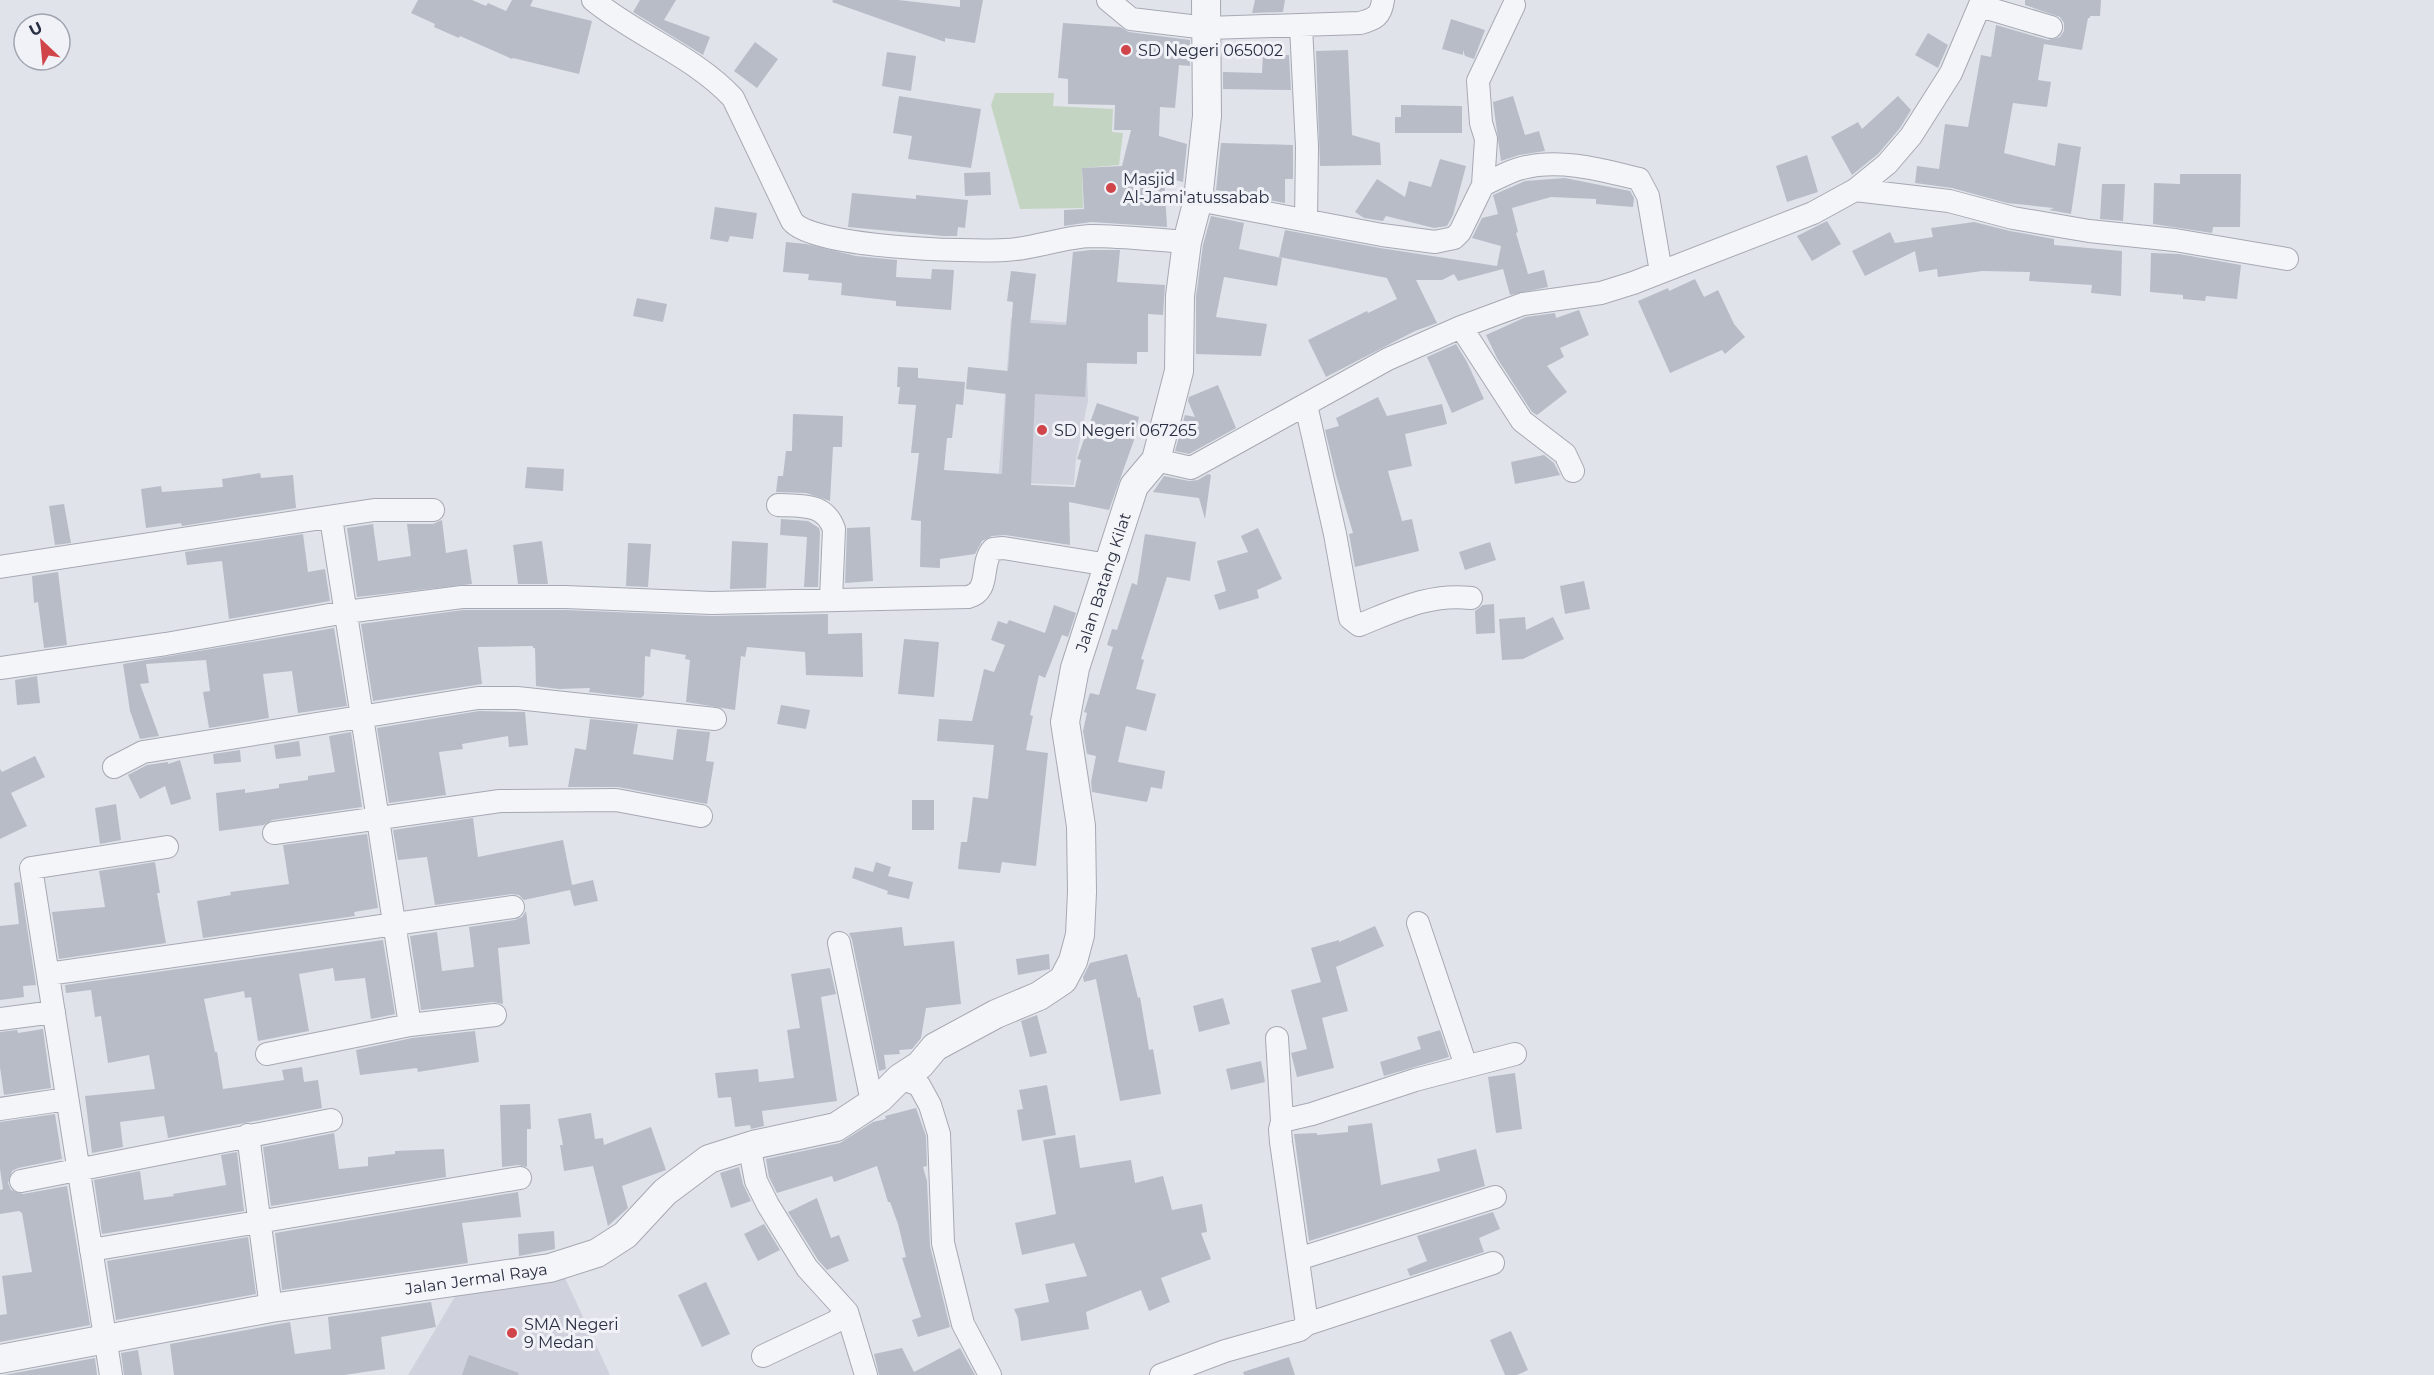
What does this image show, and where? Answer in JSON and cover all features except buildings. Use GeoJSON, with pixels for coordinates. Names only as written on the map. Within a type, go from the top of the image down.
{"type":"FeatureCollection","features":[{"type":"Feature","properties":{"kind":"street"},"geometry":{"type":"LineString","coordinates":[[593,0],[617,20],[667,47],[720,84],[733,98],[792,220],[803,231],[835,239],[924,248],[1007,250],[1054,240],[1089,236],[1187,242]]}},
{"type":"Feature","properties":{"kind":"street"},"geometry":{"type":"LineString","coordinates":[[1108,0],[1131,20],[1207,28],[1360,23],[1375,19],[1382,12],[1383,0]]}},
{"type":"Feature","properties":{"kind":"street","name":"Jalan Batang Kilat"},"geometry":{"type":"LineString","coordinates":[[900,1078],[920,1065],[935,1047],[951,1037],[1053,988],[1063,980],[1073,961],[1080,935],[1081,826],[1065,722],[1076,668],[1134,486],[1156,460],[1179,371],[1180,296],[1187,242],[1198,200],[1207,116],[1206,0]]}},
{"type":"Feature","properties":{"kind":"street"},"geometry":{"type":"LineString","coordinates":[[1156,460],[1191,468],[1388,359],[1496,312],[1523,304],[1601,293],[1813,213],[1855,190],[1887,164],[1911,136],[1951,73],[1981,3],[2051,27]]}},
{"type":"Feature","properties":{"kind":"street"},"geometry":{"type":"LineString","coordinates":[[1198,200],[1382,235],[1446,241],[1454,238],[1460,232],[1483,185],[1486,139],[1481,123],[1478,81],[1514,5]]}},
{"type":"Feature","properties":{"kind":"street"},"geometry":{"type":"LineString","coordinates":[[1301,26],[1307,147],[1306,220]]}},
{"type":"Feature","properties":{"kind":"street"},"geometry":{"type":"LineString","coordinates":[[1483,185],[1522,168],[1556,164],[1639,179],[1643,182],[1648,196],[1661,272]]}},
{"type":"Feature","properties":{"kind":"street"},"geometry":{"type":"LineString","coordinates":[[1855,190],[1949,201],[2013,218],[2089,231],[2175,240],[2287,259]]}},
{"type":"Feature","properties":{"kind":"street"},"geometry":{"type":"LineString","coordinates":[[1461,327],[1522,421],[1565,454],[1573,471]]}},
{"type":"Feature","properties":{"kind":"street"},"geometry":{"type":"LineString","coordinates":[[1306,405],[1335,534],[1350,618],[1359,625],[1434,597],[1471,598]]}},
{"type":"Feature","properties":{"kind":"street"},"geometry":{"type":"LineString","coordinates":[[778,506],[814,507],[824,512],[831,520],[834,529],[831,599]]}},
{"type":"Feature","properties":{"kind":"street"},"geometry":{"type":"LineString","coordinates":[[0,567],[375,510],[433,510]]}},
{"type":"Feature","properties":{"kind":"street"},"geometry":{"type":"LineString","coordinates":[[331,518],[410,1024]]}},
{"type":"Feature","properties":{"kind":"street"},"geometry":{"type":"LineString","coordinates":[[0,668],[166,644],[345,612],[462,597],[565,597],[712,603],[977,595],[982,589],[987,555],[993,549],[1003,548],[1109,565]]}},
{"type":"Feature","properties":{"kind":"street"},"geometry":{"type":"LineString","coordinates":[[114,767],[143,752],[478,698],[517,698],[715,719]]}},
{"type":"Feature","properties":{"kind":"street"},"geometry":{"type":"LineString","coordinates":[[274,832],[500,801],[616,800],[701,816]]}},
{"type":"Feature","properties":{"kind":"street"},"geometry":{"type":"LineString","coordinates":[[111,1375],[31,868],[167,847]]}},
{"type":"Feature","properties":{"kind":"street"},"geometry":{"type":"LineString","coordinates":[[48,974],[513,907]]}},
{"type":"Feature","properties":{"kind":"street"},"geometry":{"type":"LineString","coordinates":[[1418,923],[1466,1066]]}},
{"type":"Feature","properties":{"kind":"street"},"geometry":{"type":"LineString","coordinates":[[839,943],[872,1102]]}},
{"type":"Feature","properties":{"kind":"street"},"geometry":{"type":"LineString","coordinates":[[0,1019],[54,1012]]}},
{"type":"Feature","properties":{"kind":"street"},"geometry":{"type":"LineString","coordinates":[[267,1054],[410,1024],[495,1015]]}},
{"type":"Feature","properties":{"kind":"street"},"geometry":{"type":"LineString","coordinates":[[1277,1038],[1282,1121],[1281,1142],[1307,1324]]}},
{"type":"Feature","properties":{"kind":"street"},"geometry":{"type":"LineString","coordinates":[[1282,1121],[1312,1114],[1415,1080],[1515,1054]]}},
{"type":"Feature","properties":{"kind":"street"},"geometry":{"type":"LineString","coordinates":[[900,1078],[919,1085],[930,1105],[939,1134],[943,1243],[963,1324],[990,1375]]}},
{"type":"Feature","properties":{"kind":"street","name":"Jalan Jermal Raya"},"geometry":{"type":"LineString","coordinates":[[0,1359],[272,1308],[550,1268],[597,1253],[626,1234],[665,1192],[709,1159],[753,1146],[836,1127],[880,1098],[900,1078]]}},
{"type":"Feature","properties":{"kind":"street"},"geometry":{"type":"LineString","coordinates":[[0,1109],[67,1099]]}},
{"type":"Feature","properties":{"kind":"street"},"geometry":{"type":"LineString","coordinates":[[21,1181],[331,1120]]}},
{"type":"Feature","properties":{"kind":"street"},"geometry":{"type":"LineString","coordinates":[[249,1135],[272,1308]]}},
{"type":"Feature","properties":{"kind":"street"},"geometry":{"type":"LineString","coordinates":[[753,1146],[751,1155],[756,1181],[807,1268],[847,1312],[866,1375]]}},
{"type":"Feature","properties":{"kind":"street"},"geometry":{"type":"LineString","coordinates":[[91,1250],[520,1178]]}},
{"type":"Feature","properties":{"kind":"street"},"geometry":{"type":"LineString","coordinates":[[1298,1259],[1495,1197]]}},
{"type":"Feature","properties":{"kind":"street"},"geometry":{"type":"LineString","coordinates":[[1161,1375],[1225,1351],[1300,1330],[1307,1324],[1493,1263]]}},
{"type":"Feature","properties":{"kind":"street"},"geometry":{"type":"LineString","coordinates":[[763,1356],[835,1322],[847,1312]]}},
{"type":"Feature","properties":{"kind":"shaded area","name":"SD Negeri 067265"},"geometry":{"type":"Polygon","coordinates":[[[1011,318],[1086,324],[1088,401],[1076,459],[1074,485],[998,482],[1011,318]]]}},
{"type":"Feature","properties":{"kind":"shaded area","name":"SMA Negeri 9 Medan"},"geometry":{"type":"Polygon","coordinates":[[[559,1265],[610,1375],[408,1375],[459,1290],[559,1265]]]}},
{"type":"Feature","properties":{"kind":"green space"},"geometry":{"type":"Polygon","coordinates":[[[995,93],[1054,93],[1053,106],[1113,109],[1112,132],[1123,133],[1119,165],[1082,168],[1083,208],[1020,209],[991,105],[995,93]]]}},
{"type":"Feature","properties":{"kind":"place","name":"SD Negeri 065002"},"geometry":{"type":"Point","coordinates":[1126,50]}},
{"type":"Feature","properties":{"kind":"place","name":"Masjid Al-Jami'atussabab"},"geometry":{"type":"Point","coordinates":[1111,188]}},
{"type":"Feature","properties":{"kind":"place","name":"SD Negeri 067265"},"geometry":{"type":"Point","coordinates":[1042,430]}},
{"type":"Feature","properties":{"kind":"place","name":"SMA Negeri 9 Medan"},"geometry":{"type":"Point","coordinates":[512,1333]}}]}
